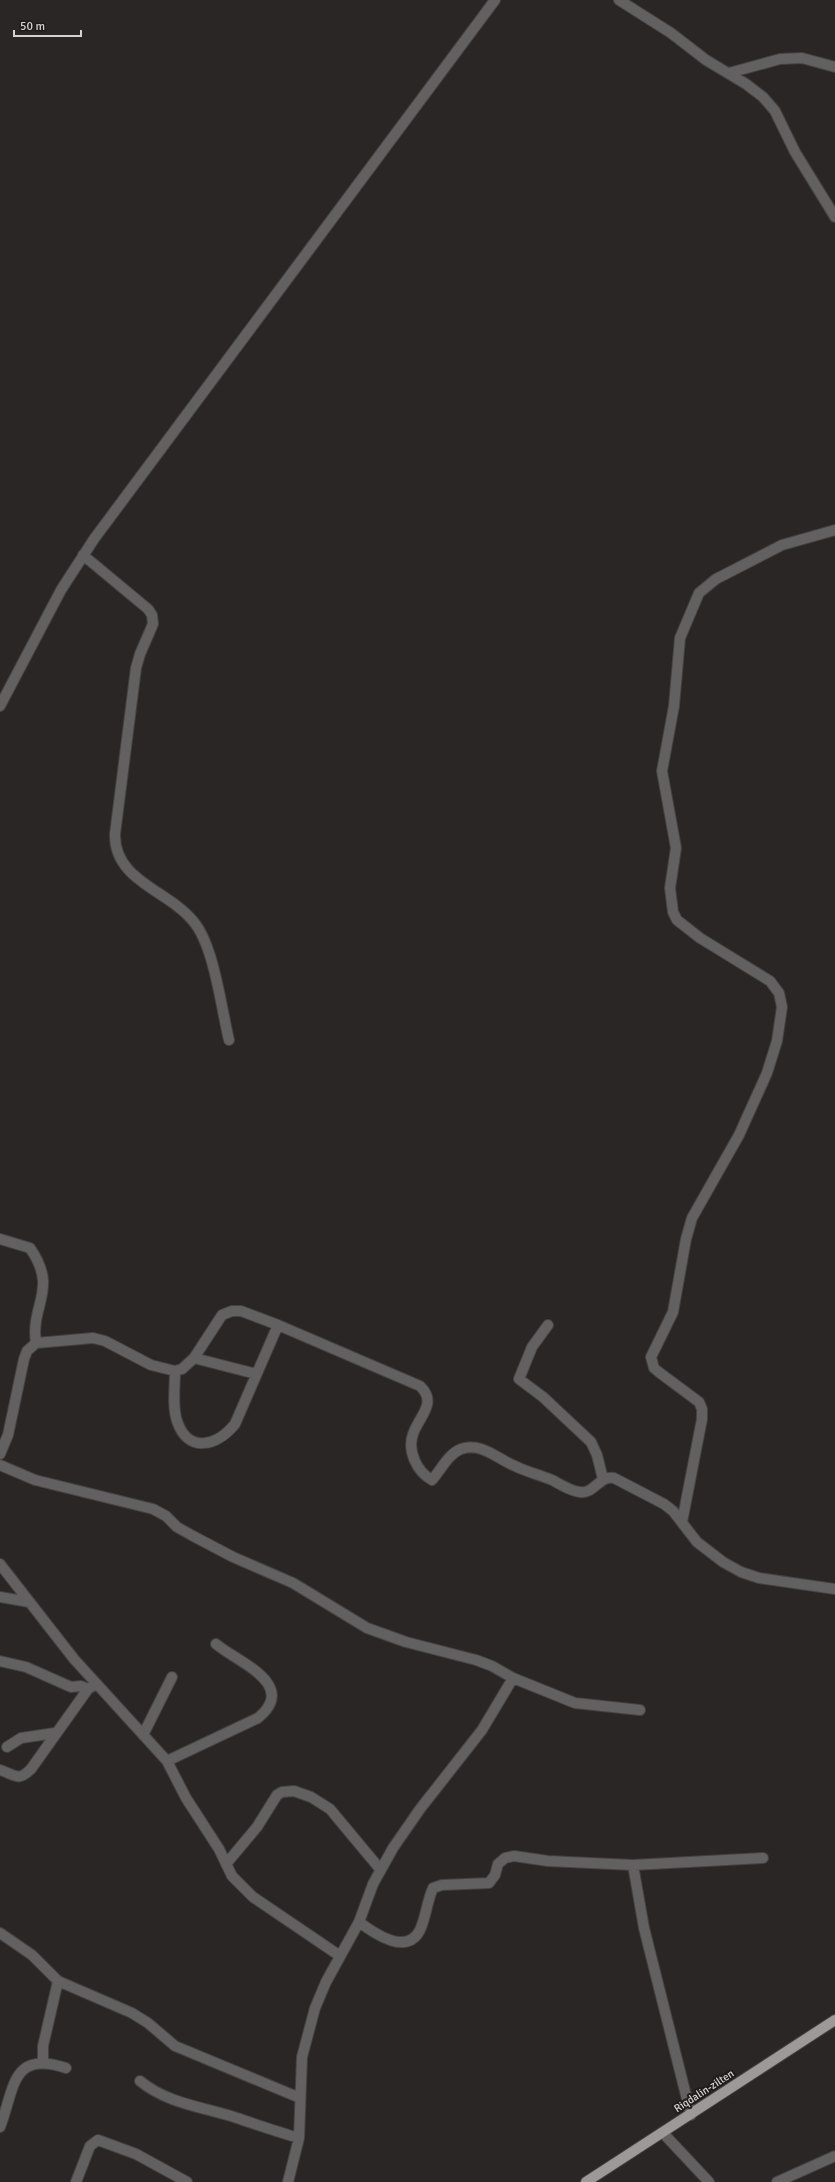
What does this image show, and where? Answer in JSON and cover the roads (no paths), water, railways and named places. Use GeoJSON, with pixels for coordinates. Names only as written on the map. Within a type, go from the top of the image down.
{"type":"FeatureCollection","features":[{"type":"Feature","properties":{"kind":"main road","name":"Riqdalin-zilten"},"geometry":{"type":"LineString","coordinates":[[586,2182],[835,2020]]}},
{"type":"Feature","properties":{"kind":"street"},"geometry":{"type":"LineString","coordinates":[[0,706],[61,590],[83,555],[495,0]]}},
{"type":"Feature","properties":{"kind":"street"},"geometry":{"type":"LineString","coordinates":[[619,0],[645,16],[706,60],[763,97],[776,111],[795,152],[835,216]]}},
{"type":"Feature","properties":{"kind":"street"},"geometry":{"type":"LineString","coordinates":[[729,74],[780,59],[802,58],[835,67]]}},
{"type":"Feature","properties":{"kind":"street"},"geometry":{"type":"LineString","coordinates":[[682,1522],[702,1409],[699,1402],[654,1368],[651,1357],[673,1312],[686,1239],[692,1218],[738,1136],[767,1073],[777,1041],[782,1007],[779,994],[770,981],[700,938],[677,920],[672,912],[670,888],[676,848],[662,771],[674,706],[678,652],[683,630],[699,593],[716,579],[782,545],[835,530]]}},
{"type":"Feature","properties":{"kind":"street"},"geometry":{"type":"LineString","coordinates":[[83,555],[148,609],[153,618],[153,624],[140,654],[136,668],[115,834],[117,852],[127,870],[193,921],[208,951],[229,1040]]}},
{"type":"Feature","properties":{"kind":"street"},"geometry":{"type":"LineString","coordinates":[[0,1238],[30,1248],[41,1269],[42,1299],[34,1330],[36,1343]]}},
{"type":"Feature","properties":{"kind":"street"},"geometry":{"type":"LineString","coordinates":[[0,1454],[8,1435],[24,1359],[27,1351],[36,1343],[94,1338],[105,1341],[151,1365],[175,1370],[182,1369],[194,1358],[216,1322],[222,1315],[232,1311],[254,1315],[278,1325],[410,1381],[426,1392],[426,1411],[413,1434],[411,1445],[415,1463],[426,1476],[432,1480],[449,1458],[460,1450],[473,1448],[485,1450],[514,1466],[580,1493],[594,1488],[603,1479],[608,1477],[614,1478],[655,1499],[673,1511],[697,1542],[715,1556],[749,1576],[835,1589]]}},
{"type":"Feature","properties":{"kind":"street"},"geometry":{"type":"LineString","coordinates":[[175,1370],[177,1421],[188,1437],[201,1443],[218,1440],[232,1427],[240,1413],[278,1325]]}},
{"type":"Feature","properties":{"kind":"street"},"geometry":{"type":"LineString","coordinates":[[548,1325],[532,1347],[519,1379],[543,1397],[591,1442],[598,1456],[603,1479]]}},
{"type":"Feature","properties":{"kind":"street"},"geometry":{"type":"LineString","coordinates":[[194,1358],[256,1374]]}},
{"type":"Feature","properties":{"kind":"street"},"geometry":{"type":"LineString","coordinates":[[0,1465],[35,1480],[153,1509],[166,1516],[177,1526],[193,1536],[233,1557],[293,1583],[367,1628],[406,1642],[476,1660],[492,1666],[513,1678],[575,1703],[640,1710]]}},
{"type":"Feature","properties":{"kind":"street"},"geometry":{"type":"LineString","coordinates":[[0,1564],[92,1686],[144,1735],[167,1761],[186,1798],[208,1829],[232,1876],[253,1897],[340,1956]]}},
{"type":"Feature","properties":{"kind":"street"},"geometry":{"type":"LineString","coordinates":[[0,1597],[29,1602]]}},
{"type":"Feature","properties":{"kind":"street"},"geometry":{"type":"LineString","coordinates":[[167,1761],[258,1718],[269,1706],[272,1694],[270,1687],[260,1673],[226,1653],[216,1644]]}},
{"type":"Feature","properties":{"kind":"street"},"geometry":{"type":"LineString","coordinates":[[0,1661],[26,1666],[71,1687],[92,1686]]}},
{"type":"Feature","properties":{"kind":"street"},"geometry":{"type":"LineString","coordinates":[[144,1735],[172,1677]]}},
{"type":"Feature","properties":{"kind":"street"},"geometry":{"type":"LineString","coordinates":[[288,2182],[299,2138],[302,2057],[308,2034],[326,1982],[359,1922],[380,1869],[420,1809],[482,1730],[513,1678]]}},
{"type":"Feature","properties":{"kind":"street"},"geometry":{"type":"LineString","coordinates":[[0,1770],[18,1778],[24,1776],[31,1769],[55,1733],[92,1686]]}},
{"type":"Feature","properties":{"kind":"street"},"geometry":{"type":"LineString","coordinates":[[7,1748],[21,1738],[55,1733]]}},
{"type":"Feature","properties":{"kind":"street"},"geometry":{"type":"LineString","coordinates":[[226,1864],[257,1827],[277,1795],[282,1792],[294,1791],[310,1796],[330,1809],[358,1840],[380,1869]]}},
{"type":"Feature","properties":{"kind":"street"},"geometry":{"type":"LineString","coordinates":[[359,1922],[372,1932],[394,1941],[404,1943],[412,1940],[420,1930],[433,1888],[442,1885],[489,1883],[495,1874],[498,1864],[505,1858],[514,1856],[548,1861],[633,1865],[763,1858]]}},
{"type":"Feature","properties":{"kind":"street"},"geometry":{"type":"LineString","coordinates":[[633,1865],[644,1928],[691,2114]]}},
{"type":"Feature","properties":{"kind":"street"},"geometry":{"type":"LineString","coordinates":[[0,1933],[32,1955],[58,1981],[132,2013],[148,2023],[175,2046],[300,2098]]}},
{"type":"Feature","properties":{"kind":"street"},"geometry":{"type":"LineString","coordinates":[[43,2063],[43,2046],[58,1981]]}},
{"type":"Feature","properties":{"kind":"street"},"geometry":{"type":"LineString","coordinates":[[0,2128],[18,2075],[28,2066],[43,2063],[66,2068]]}},
{"type":"Feature","properties":{"kind":"street"},"geometry":{"type":"LineString","coordinates":[[140,2081],[161,2095],[182,2103],[237,2118],[299,2138]]}},
{"type":"Feature","properties":{"kind":"street"},"geometry":{"type":"LineString","coordinates":[[663,2133],[709,2182]]}},
{"type":"Feature","properties":{"kind":"street"},"geometry":{"type":"LineString","coordinates":[[76,2182],[90,2146],[98,2140],[136,2154],[187,2182]]}},
{"type":"Feature","properties":{"kind":"street"},"geometry":{"type":"LineString","coordinates":[[777,2182],[835,2156]]}}]}
